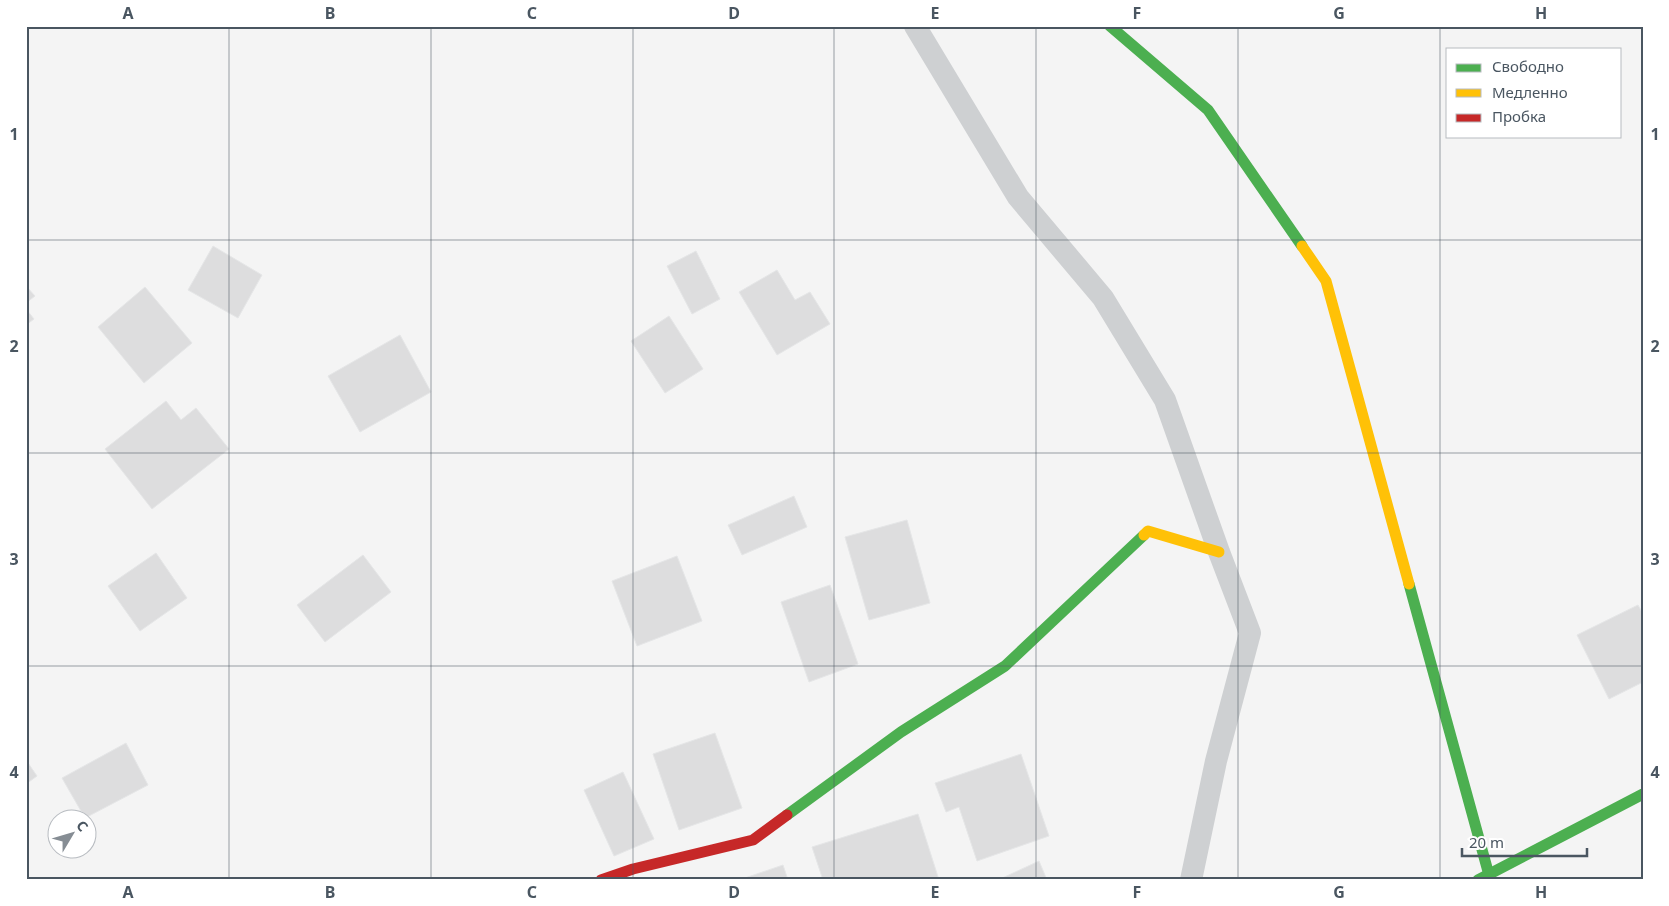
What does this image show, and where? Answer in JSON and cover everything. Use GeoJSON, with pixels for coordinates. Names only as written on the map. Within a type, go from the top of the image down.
{"type":"FeatureCollection","features":[{"type":"Feature","properties":{"kind":"street"},"geometry":{"type":"LineString","coordinates":[[1110,26],[1208,110],[1326,281],[1489,875]]}},
{"type":"Feature","properties":{"kind":"street"},"geometry":{"type":"LineString","coordinates":[[601,880],[633,869],[753,840],[901,732],[1005,666],[1148,531],[1219,552]]}},
{"type":"Feature","properties":{"kind":"street"},"geometry":{"type":"LineString","coordinates":[[1478,880],[1643,794]]}},
{"type":"Feature","properties":{"kind":"lane"},"geometry":{"type":"LineString","coordinates":[[915,26],[1018,198],[1103,298],[1165,400],[1250,633],[1216,761],[1191,880]]}},
{"type":"Feature","properties":{"kind":"building"},"geometry":{"type":"Polygon","coordinates":[[[213,246],[262,275],[238,318],[188,290],[213,246]]]}},
{"type":"Feature","properties":{"kind":"building"},"geometry":{"type":"Polygon","coordinates":[[[696,251],[720,299],[692,314],[667,266],[696,251]]]}},
{"type":"Feature","properties":{"kind":"building"},"geometry":{"type":"Polygon","coordinates":[[[777,270],[795,300],[810,292],[830,324],[777,355],[739,292],[777,270]]]}},
{"type":"Feature","properties":{"kind":"building"},"geometry":{"type":"Polygon","coordinates":[[[26,286],[35,296],[26,303],[26,286]]]}},
{"type":"Feature","properties":{"kind":"building"},"geometry":{"type":"Polygon","coordinates":[[[145,287],[192,343],[144,383],[98,327],[145,287]]]}},
{"type":"Feature","properties":{"kind":"building"},"geometry":{"type":"Polygon","coordinates":[[[26,309],[34,319],[26,325],[26,309]]]}},
{"type":"Feature","properties":{"kind":"building"},"geometry":{"type":"Polygon","coordinates":[[[669,316],[703,369],[665,393],[631,341],[669,316]]]}},
{"type":"Feature","properties":{"kind":"building"},"geometry":{"type":"Polygon","coordinates":[[[400,335],[431,392],[360,432],[328,376],[400,335]]]}},
{"type":"Feature","properties":{"kind":"building"},"geometry":{"type":"Polygon","coordinates":[[[166,401],[181,420],[196,408],[229,449],[152,509],[105,449],[166,401]]]}},
{"type":"Feature","properties":{"kind":"building"},"geometry":{"type":"Polygon","coordinates":[[[794,496],[807,527],[742,555],[728,525],[794,496]]]}},
{"type":"Feature","properties":{"kind":"building"},"geometry":{"type":"Polygon","coordinates":[[[907,520],[930,603],[869,620],[845,537],[907,520]]]}},
{"type":"Feature","properties":{"kind":"building"},"geometry":{"type":"Polygon","coordinates":[[[156,553],[187,598],[140,631],[108,586],[156,553]]]}},
{"type":"Feature","properties":{"kind":"building"},"geometry":{"type":"Polygon","coordinates":[[[363,555],[391,592],[325,642],[297,605],[363,555]]]}},
{"type":"Feature","properties":{"kind":"building"},"geometry":{"type":"Polygon","coordinates":[[[677,556],[702,621],[637,646],[612,581],[677,556]]]}},
{"type":"Feature","properties":{"kind":"building"},"geometry":{"type":"Polygon","coordinates":[[[830,585],[858,664],[809,682],[781,602],[830,585]]]}},
{"type":"Feature","properties":{"kind":"building"},"geometry":{"type":"Polygon","coordinates":[[[1638,605],[1643,614],[1643,682],[1609,699],[1577,635],[1638,605]]]}},
{"type":"Feature","properties":{"kind":"building"},"geometry":{"type":"Polygon","coordinates":[[[715,733],[742,808],[679,830],[653,754],[715,733]]]}},
{"type":"Feature","properties":{"kind":"building"},"geometry":{"type":"Polygon","coordinates":[[[126,743],[148,785],[98,811],[98,808],[79,808],[62,778],[126,743]]]}},
{"type":"Feature","properties":{"kind":"building"},"geometry":{"type":"Polygon","coordinates":[[[1021,754],[1049,836],[977,861],[959,807],[946,812],[935,783],[1021,754]]]}},
{"type":"Feature","properties":{"kind":"building"},"geometry":{"type":"Polygon","coordinates":[[[26,760],[37,776],[26,784],[26,760]]]}},
{"type":"Feature","properties":{"kind":"building"},"geometry":{"type":"Polygon","coordinates":[[[623,772],[654,839],[614,856],[584,790],[623,772]]]}},
{"type":"Feature","properties":{"kind":"building"},"geometry":{"type":"Polygon","coordinates":[[[918,814],[939,880],[823,880],[812,847],[918,814]]]}},
{"type":"Feature","properties":{"kind":"building"},"geometry":{"type":"Polygon","coordinates":[[[1039,861],[1047,880],[998,880],[1039,861]]]}},
{"type":"Feature","properties":{"kind":"building"},"geometry":{"type":"Polygon","coordinates":[[[783,865],[788,880],[739,880],[783,865]]]}},
{"type":"Feature","properties":{"kind":"traffic: fast"},"geometry":{"type":"LineString","coordinates":[[1110,26],[1208,110],[1302,246]]}},
{"type":"Feature","properties":{"kind":"traffic: fast"},"geometry":{"type":"LineString","coordinates":[[787,815],[901,732],[1005,666],[1144,535]]}},
{"type":"Feature","properties":{"kind":"traffic: fast"},"geometry":{"type":"LineString","coordinates":[[1409,584],[1489,875]]}},
{"type":"Feature","properties":{"kind":"traffic: fast"},"geometry":{"type":"LineString","coordinates":[[1478,880],[1643,794]]}},
{"type":"Feature","properties":{"kind":"traffic: slow"},"geometry":{"type":"LineString","coordinates":[[1302,246],[1326,281],[1409,584]]}},
{"type":"Feature","properties":{"kind":"traffic: slow"},"geometry":{"type":"LineString","coordinates":[[1144,535],[1148,531],[1219,552]]}},
{"type":"Feature","properties":{"kind":"traffic: jam"},"geometry":{"type":"LineString","coordinates":[[601,880],[633,869],[753,840],[787,815]]}}]}
